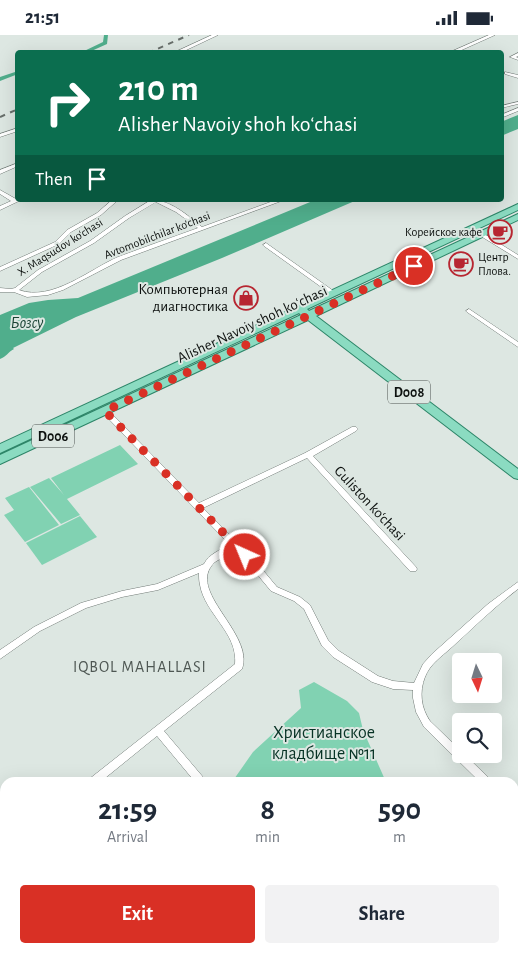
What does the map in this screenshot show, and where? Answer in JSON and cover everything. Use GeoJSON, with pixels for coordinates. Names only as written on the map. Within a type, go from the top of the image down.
{"type":"FeatureCollection","features":[{"type":"Feature","properties":{"kind":"main road","name":"Alisher Navoiy shoh koʻchasi"},"geometry":{"type":"LineString","coordinates":[[0,460],[105,411],[304,312],[333,293],[518,207]]}},
{"type":"Feature","properties":{"kind":"main road","name":"Alisher Navoiy shoh koʻchasi"},"geometry":{"type":"LineString","coordinates":[[0,449],[518,217]]}},
{"type":"Feature","properties":{"kind":"main road","name":"D008"},"geometry":{"type":"LineString","coordinates":[[304,312],[518,475]]}},
{"type":"Feature","properties":{"kind":"street"},"geometry":{"type":"LineString","coordinates":[[182,50],[216,35]]}},
{"type":"Feature","properties":{"kind":"street"},"geometry":{"type":"LineString","coordinates":[[457,50],[493,35]]}},
{"type":"Feature","properties":{"kind":"street"},"geometry":{"type":"LineString","coordinates":[[518,54],[512,57],[518,59]]}},
{"type":"Feature","properties":{"kind":"street"},"geometry":{"type":"LineString","coordinates":[[507,73],[518,77]]}},
{"type":"Feature","properties":{"kind":"street"},"geometry":{"type":"LineString","coordinates":[[504,105],[518,103]]}},
{"type":"Feature","properties":{"kind":"street"},"geometry":{"type":"LineString","coordinates":[[504,116],[518,109]]}},
{"type":"Feature","properties":{"kind":"street"},"geometry":{"type":"LineString","coordinates":[[0,136],[15,130]]}},
{"type":"Feature","properties":{"kind":"street"},"geometry":{"type":"LineString","coordinates":[[0,172],[15,165]]}},
{"type":"Feature","properties":{"kind":"street"},"geometry":{"type":"LineString","coordinates":[[0,192],[15,200]]}},
{"type":"Feature","properties":{"kind":"street"},"geometry":{"type":"LineString","coordinates":[[0,208],[15,201]]}},
{"type":"Feature","properties":{"kind":"street"},"geometry":{"type":"LineString","coordinates":[[0,269],[57,243],[69,231],[99,214],[113,202]]}},
{"type":"Feature","properties":{"kind":"street","name":"X. Maqsudov ko‘chasi"},"geometry":{"type":"LineString","coordinates":[[0,290],[14,290],[40,271],[92,242],[153,202]]}},
{"type":"Feature","properties":{"kind":"street"},"geometry":{"type":"LineString","coordinates":[[160,202],[178,211],[202,229]]}},
{"type":"Feature","properties":{"kind":"street","name":"Avtomobilchilar ko‘chasi"},"geometry":{"type":"LineString","coordinates":[[14,290],[27,295],[54,291],[78,281],[119,259],[276,202]]}},
{"type":"Feature","properties":{"kind":"street"},"geometry":{"type":"LineString","coordinates":[[481,234],[518,257]]}},
{"type":"Feature","properties":{"kind":"street"},"geometry":{"type":"LineString","coordinates":[[266,245],[333,293]]}},
{"type":"Feature","properties":{"kind":"street"},"geometry":{"type":"LineString","coordinates":[[469,311],[518,345]]}},
{"type":"Feature","properties":{"kind":"street"},"geometry":{"type":"LineString","coordinates":[[105,411],[236,546],[274,589],[297,599],[307,607],[325,643],[336,654],[375,679],[393,685],[418,687]]}},
{"type":"Feature","properties":{"kind":"street"},"geometry":{"type":"LineString","coordinates":[[198,507],[308,455],[354,429]]}},
{"type":"Feature","properties":{"kind":"street","name":"Guliston ko‘chasi"},"geometry":{"type":"LineString","coordinates":[[308,455],[413,569]]}},
{"type":"Feature","properties":{"kind":"street"},"geometry":{"type":"LineString","coordinates":[[0,655],[37,629],[84,605],[122,594],[158,587],[206,567],[212,560],[236,546]]}},
{"type":"Feature","properties":{"kind":"street"},"geometry":{"type":"LineString","coordinates":[[99,777],[236,670],[240,663],[239,647],[205,591],[204,578],[206,567]]}},
{"type":"Feature","properties":{"kind":"street"},"geometry":{"type":"LineString","coordinates":[[482,777],[423,719],[417,700],[418,687],[424,670],[433,659],[488,607],[518,585]]}},
{"type":"Feature","properties":{"kind":"street"},"geometry":{"type":"LineString","coordinates":[[158,731],[198,777]]}},
{"type":"Feature","properties":{"kind":"green space"},"geometry":{"type":"Polygon","coordinates":[[[120,445],[138,464],[67,499],[80,515],[61,524],[30,487],[49,478],[64,495],[51,478],[120,445]]]}},
{"type":"Feature","properties":{"kind":"green space"},"geometry":{"type":"Polygon","coordinates":[[[29,487],[59,525],[25,542],[4,515],[14,510],[5,498],[29,487]]]}},
{"type":"Feature","properties":{"kind":"green space"},"geometry":{"type":"Polygon","coordinates":[[[80,516],[97,537],[42,565],[26,543],[80,516]]]}},
{"type":"Feature","properties":{"kind":"green space","name":"Христианское кладбище №11"},"geometry":{"type":"Polygon","coordinates":[[[314,682],[347,701],[359,713],[363,730],[384,777],[236,777],[253,752],[301,708],[299,690],[314,682]]]}},
{"type":"Feature","properties":{"kind":"water"},"geometry":{"type":"Polygon","coordinates":[[[518,115],[518,129],[504,135],[504,121],[518,115]]]}},
{"type":"Feature","properties":{"kind":"water","name":"Бозсу"},"geometry":{"type":"Polygon","coordinates":[[[310,202],[352,202],[222,258],[76,317],[13,348],[0,359],[0,315],[29,303],[78,298],[310,202]]]}},
{"type":"Feature","properties":{"kind":"waterway"},"geometry":{"type":"LineString","coordinates":[[89,50],[105,43],[106,35]]}},
{"type":"Feature","properties":{"kind":"waterway"},"geometry":{"type":"LineString","coordinates":[[0,79],[15,73]]}},
{"type":"Feature","properties":{"kind":"railway"},"geometry":{"type":"LineString","coordinates":[[155,50],[189,35]]}},
{"type":"Feature","properties":{"kind":"railway"},"geometry":{"type":"LineString","coordinates":[[0,117],[15,110]]}},
{"type":"Feature","properties":{"kind":"place","name":"Корейское кафе"},"geometry":{"type":"Point","coordinates":[500,232]}},
{"type":"Feature","properties":{"kind":"place","name":"Центр Плова."},"geometry":{"type":"Point","coordinates":[461,264]}},
{"type":"Feature","properties":{"kind":"place","name":"Компьютерная диагностика"},"geometry":{"type":"Point","coordinates":[246,298]}},
{"type":"Feature","properties":{"kind":"district","name":"IQBOL MAHALLASI"},"geometry":{"type":"Point","coordinates":[140,666]}},
{"type":"Feature","properties":{"kind":"route"},"geometry":{"type":"LineString","coordinates":[[245,555],[105,411],[414,266]]}}]}
